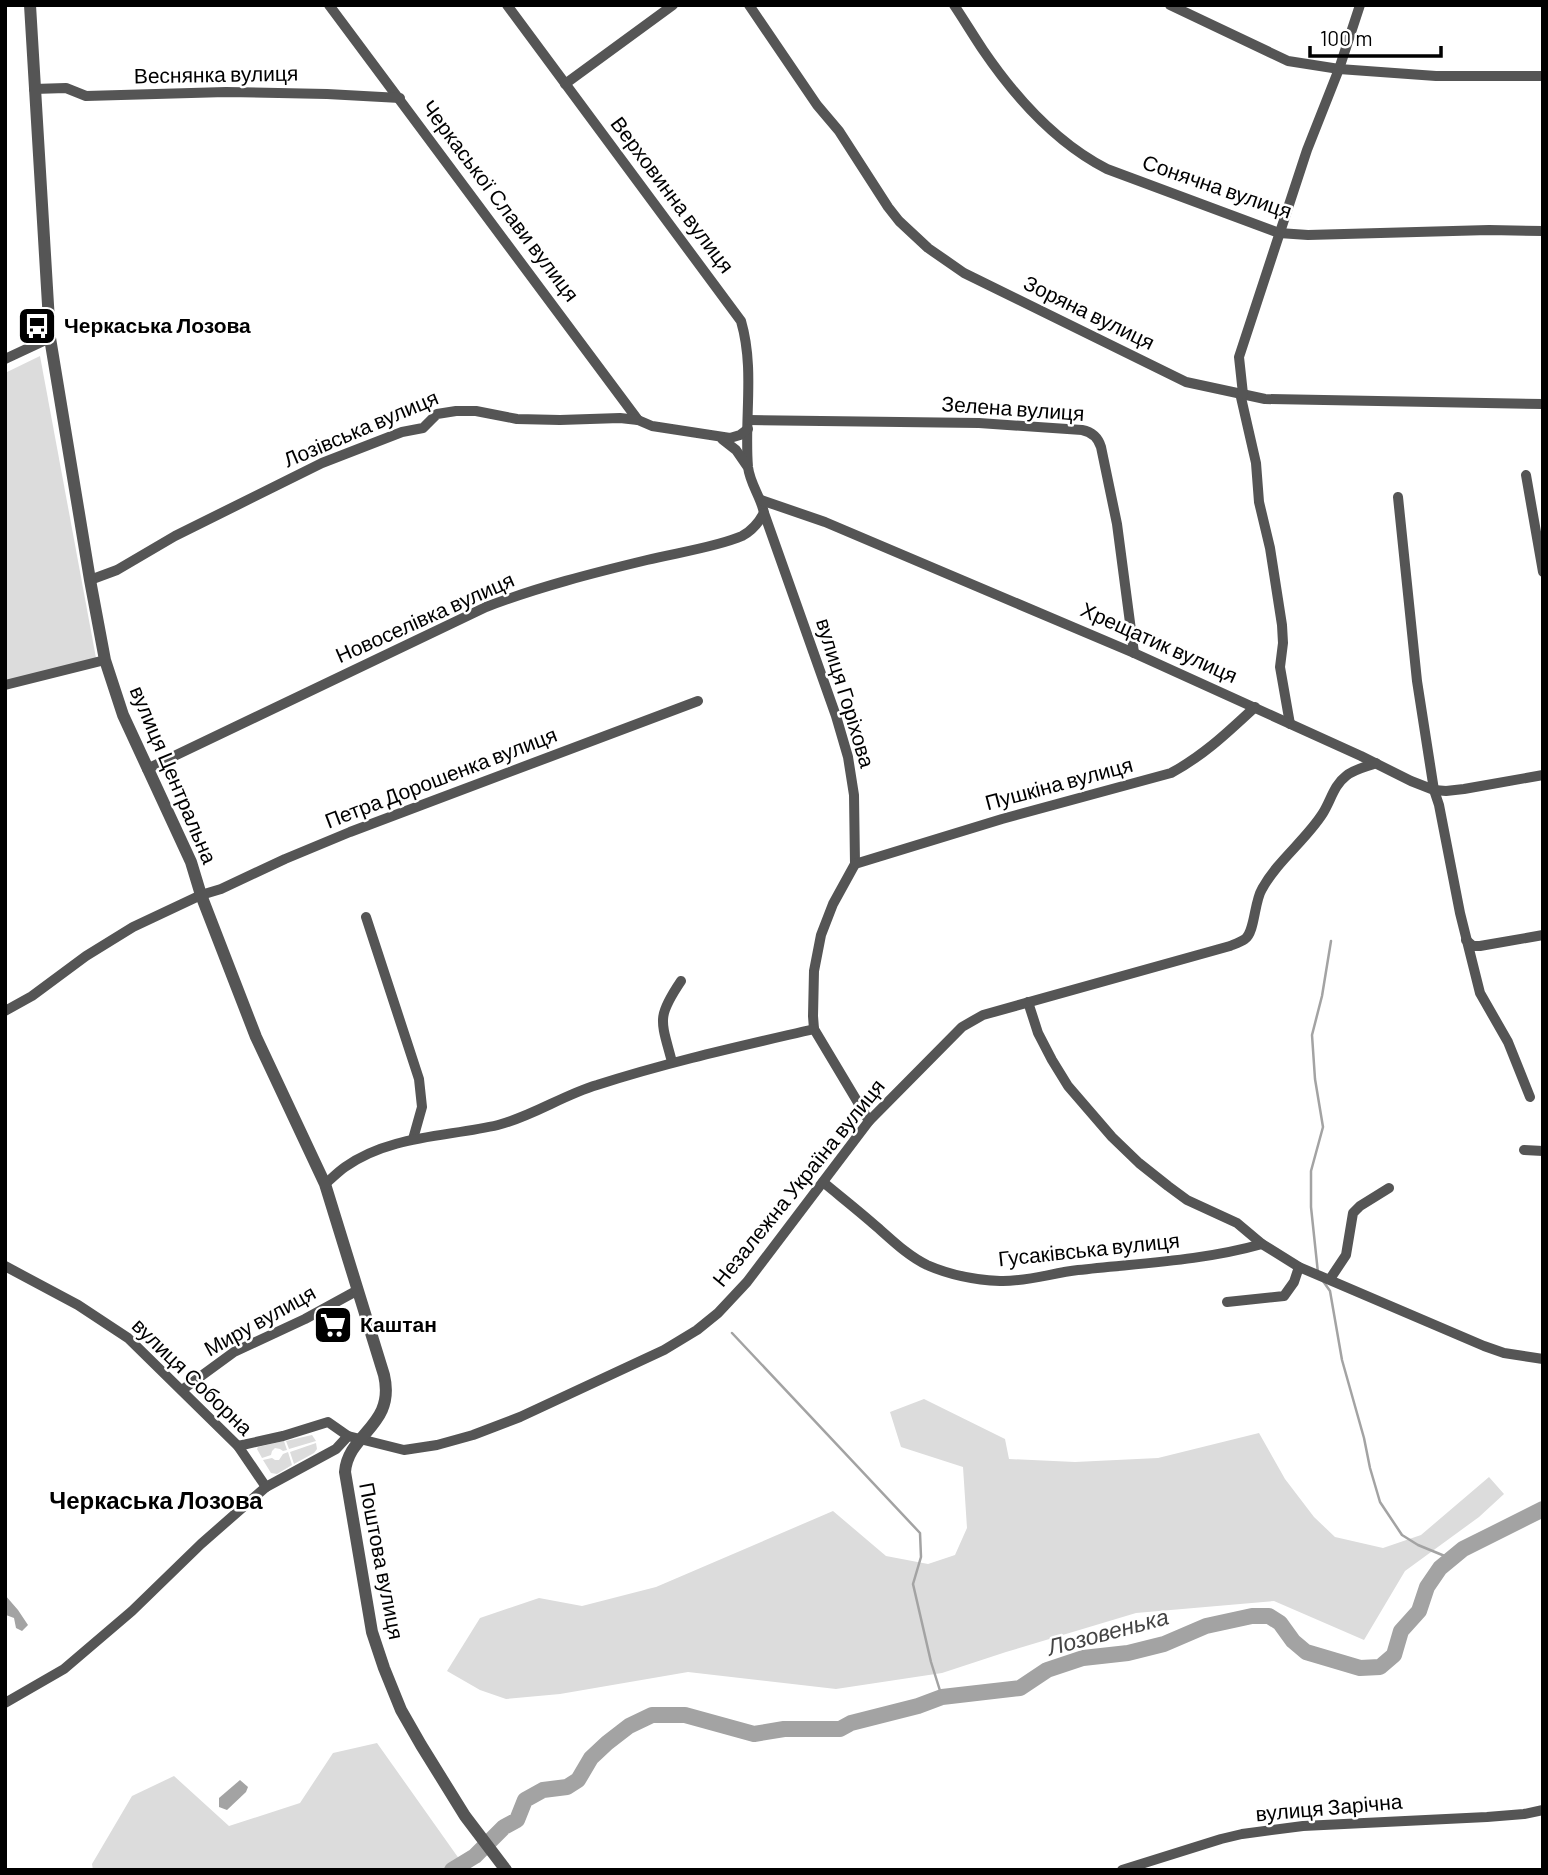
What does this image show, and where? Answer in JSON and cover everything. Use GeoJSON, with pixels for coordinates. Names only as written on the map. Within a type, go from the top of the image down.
{"type":"FeatureCollection","features":[{"type":"Feature","properties":{"kind":"street","name":"вулиця Центральна"},"geometry":{"type":"LineString","coordinates":[[30,5],[50,338],[105,660],[123,715],[191,862],[201,895],[256,1037],[325,1184],[384,1375],[385,1402],[380,1415],[362,1440]]}},
{"type":"Feature","properties":{"kind":"street","name":"Черкаської Слави вулиця"},"geometry":{"type":"LineString","coordinates":[[329,5],[638,420]]}},
{"type":"Feature","properties":{"kind":"street","name":"Верховинна вулиця"},"geometry":{"type":"LineString","coordinates":[[508,5],[741,321],[748,348],[748,424]]}},
{"type":"Feature","properties":{"kind":"street"},"geometry":{"type":"LineString","coordinates":[[565,85],[673,5]]}},
{"type":"Feature","properties":{"kind":"street","name":"Зоряна вулиця"},"geometry":{"type":"LineString","coordinates":[[748,5],[817,105],[839,131],[899,221],[928,248],[964,273],[1186,383],[1265,399],[1543,404]]}},
{"type":"Feature","properties":{"kind":"street","name":"Сонячна вулиця"},"geometry":{"type":"LineString","coordinates":[[954,5],[990,60],[1023,102],[1091,161],[1107,169],[1279,233],[1308,235],[1543,231]]}},
{"type":"Feature","properties":{"kind":"street"},"geometry":{"type":"LineString","coordinates":[[1170,5],[1288,61],[1339,69],[1436,76],[1543,76]]}},
{"type":"Feature","properties":{"kind":"street"},"geometry":{"type":"LineString","coordinates":[[1290,724],[1280,667],[1282,625],[1270,548],[1259,502],[1256,463],[1241,394],[1239,357],[1307,150],[1339,69],[1360,5]]}},
{"type":"Feature","properties":{"kind":"street","name":"Веснянка вулиця"},"geometry":{"type":"LineString","coordinates":[[34,89],[66,88],[86,96],[226,92],[400,98]]}},
{"type":"Feature","properties":{"kind":"street"},"geometry":{"type":"LineString","coordinates":[[5,359],[50,338]]}},
{"type":"Feature","properties":{"kind":"street","name":"Лозівська вулиця"},"geometry":{"type":"LineString","coordinates":[[90,580],[117,570],[175,536],[322,463],[389,437],[424,428],[437,414],[476,411],[517,419],[620,418],[719,437],[735,437],[748,424]]}},
{"type":"Feature","properties":{"kind":"street","name":"Зелена вулиця"},"geometry":{"type":"LineString","coordinates":[[748,424],[979,423],[1082,430],[1093,434],[1100,443],[1117,524],[1134,653]]}},
{"type":"Feature","properties":{"kind":"street","name":"вулиця Горіхова"},"geometry":{"type":"LineString","coordinates":[[748,424],[748,469],[836,716],[855,795],[855,864],[821,934],[814,971],[814,1029]]}},
{"type":"Feature","properties":{"kind":"street"},"geometry":{"type":"LineString","coordinates":[[719,437],[736,450],[748,469]]}},
{"type":"Feature","properties":{"kind":"street"},"geometry":{"type":"LineString","coordinates":[[1526,475],[1543,572]]}},
{"type":"Feature","properties":{"kind":"street"},"geometry":{"type":"LineString","coordinates":[[1398,497],[1417,681],[1434,790],[1466,940],[1480,993],[1507,1042],[1530,1097]]}},
{"type":"Feature","properties":{"kind":"street","name":"Хрещатик вулиця"},"geometry":{"type":"LineString","coordinates":[[761,500],[825,522],[1134,653],[1434,790],[1464,789],[1543,775]]}},
{"type":"Feature","properties":{"kind":"street","name":"Новоселівка вулиця"},"geometry":{"type":"LineString","coordinates":[[147,769],[486,607],[620,566],[742,536],[755,526],[764,513]]}},
{"type":"Feature","properties":{"kind":"street"},"geometry":{"type":"LineString","coordinates":[[5,685],[105,660]]}},
{"type":"Feature","properties":{"kind":"street","name":"Петра Дорошенка вулиця"},"geometry":{"type":"LineString","coordinates":[[5,1011],[32,996],[86,956],[133,927],[201,895],[221,889],[350,832],[698,701]]}},
{"type":"Feature","properties":{"kind":"street","name":"Пушкіна вулиця"},"geometry":{"type":"LineString","coordinates":[[855,864],[1002,819],[1171,773],[1203,754],[1255,708]]}},
{"type":"Feature","properties":{"kind":"street","name":"Незалежна Україна вулиця"},"geometry":{"type":"LineString","coordinates":[[238,1446],[328,1422],[348,1436],[404,1450],[437,1445],[520,1417],[664,1350],[697,1330],[718,1313],[747,1282],[869,1121],[962,1027],[983,1014],[1230,947],[1244,940],[1250,934],[1254,908],[1260,892],[1290,851],[1324,812],[1337,785],[1353,771],[1376,763]]}},
{"type":"Feature","properties":{"kind":"street"},"geometry":{"type":"LineString","coordinates":[[366,917],[419,1079],[422,1107],[413,1139]]}},
{"type":"Feature","properties":{"kind":"street"},"geometry":{"type":"LineString","coordinates":[[1466,940],[1473,946],[1480,946],[1543,935]]}},
{"type":"Feature","properties":{"kind":"street"},"geometry":{"type":"LineString","coordinates":[[672,1062],[662,1024],[663,1012],[681,981]]}},
{"type":"Feature","properties":{"kind":"street"},"geometry":{"type":"LineString","coordinates":[[1028,1002],[1038,1033],[1068,1086],[1112,1137],[1168,1186],[1187,1199],[1237,1223],[1262,1244],[1299,1267],[1485,1346],[1504,1353],[1543,1359]]}},
{"type":"Feature","properties":{"kind":"street"},"geometry":{"type":"LineString","coordinates":[[325,1184],[345,1167],[374,1151],[413,1139],[498,1125],[531,1114],[593,1086],[672,1062],[814,1029],[869,1121]]}},
{"type":"Feature","properties":{"kind":"street"},"geometry":{"type":"LineString","coordinates":[[1524,1150],[1543,1151]]}},
{"type":"Feature","properties":{"kind":"street","name":"Гусаківська вулиця"},"geometry":{"type":"LineString","coordinates":[[824,1182],[924,1264],[968,1278],[1017,1280],[1231,1253],[1262,1244]]}},
{"type":"Feature","properties":{"kind":"street"},"geometry":{"type":"LineString","coordinates":[[1330,1279],[1346,1255],[1353,1213],[1389,1188]]}},
{"type":"Feature","properties":{"kind":"street","name":"вулиця Соборна"},"geometry":{"type":"LineString","coordinates":[[5,1266],[78,1305],[128,1338],[238,1446],[266,1488]]}},
{"type":"Feature","properties":{"kind":"street"},"geometry":{"type":"LineString","coordinates":[[1227,1302],[1284,1296],[1294,1282],[1299,1267]]}},
{"type":"Feature","properties":{"kind":"street","name":"Миру вулиця"},"geometry":{"type":"LineString","coordinates":[[182,1390],[234,1352],[305,1319],[358,1290]]}},
{"type":"Feature","properties":{"kind":"street"},"geometry":{"type":"LineString","coordinates":[[5,1703],[64,1669],[132,1611],[201,1544],[266,1488],[336,1449],[348,1436]]}},
{"type":"Feature","properties":{"kind":"street","name":"Поштова вулиця"},"geometry":{"type":"LineString","coordinates":[[362,1440],[352,1450],[345,1472],[372,1632],[384,1668],[401,1710],[465,1816],[506,1870]]}},
{"type":"Feature","properties":{"kind":"street","name":"вулиця Зарічна"},"geometry":{"type":"LineString","coordinates":[[1122,1870],[1221,1839],[1266,1831],[1303,1826],[1487,1817],[1543,1810]]}},
{"type":"Feature","properties":{"kind":"shaded area"},"geometry":{"type":"Polygon","coordinates":[[[40,356],[96,658],[5,681],[5,373],[40,356]]]}},
{"type":"Feature","properties":{"kind":"shaded area"},"geometry":{"type":"Polygon","coordinates":[[[924,1399],[1005,1439],[1009,1459],[1075,1462],[1158,1458],[1259,1433],[1285,1479],[1314,1517],[1335,1537],[1383,1548],[1421,1535],[1489,1477],[1504,1494],[1479,1517],[1405,1571],[1364,1640],[1274,1601],[1136,1613],[942,1673],[836,1689],[688,1672],[560,1694],[506,1699],[480,1690],[447,1671],[480,1618],[539,1598],[582,1606],[656,1587],[833,1511],[886,1556],[928,1564],[955,1555],[967,1528],[963,1467],[901,1447],[890,1412],[924,1399]]]}},
{"type":"Feature","properties":{"kind":"shaded area"},"geometry":{"type":"Polygon","coordinates":[[[312,1435],[316,1441],[289,1449],[286,1441],[312,1435]]]}},
{"type":"Feature","properties":{"kind":"shaded area"},"geometry":{"type":"Polygon","coordinates":[[[284,1441],[287,1450],[275,1448],[271,1455],[262,1458],[257,1449],[258,1447],[284,1441]]]}},
{"type":"Feature","properties":{"kind":"shaded area"},"geometry":{"type":"Polygon","coordinates":[[[316,1443],[317,1449],[314,1453],[294,1464],[290,1452],[316,1443]]]}},
{"type":"Feature","properties":{"kind":"shaded area"},"geometry":{"type":"Polygon","coordinates":[[[288,1452],[292,1465],[277,1474],[271,1473],[263,1460],[279,1460],[288,1452]]]}},
{"type":"Feature","properties":{"kind":"shaded area"},"geometry":{"type":"Polygon","coordinates":[[[5,1595],[28,1625],[22,1631],[16,1628],[14,1618],[6,1615],[5,1595]]]}},
{"type":"Feature","properties":{"kind":"shaded area"},"geometry":{"type":"Polygon","coordinates":[[[377,1743],[467,1870],[93,1870],[92,1864],[132,1796],[174,1776],[229,1826],[300,1803],[333,1753],[377,1743]]]}},
{"type":"Feature","properties":{"kind":"shaded area"},"geometry":{"type":"Polygon","coordinates":[[[240,1780],[248,1787],[246,1792],[227,1810],[219,1807],[219,1798],[240,1780]]]}},
{"type":"Feature","properties":{"kind":"waterway"},"geometry":{"type":"LineString","coordinates":[[1318,1273],[1311,1207],[1311,1171],[1323,1127],[1315,1079],[1312,1035],[1331,941]]}},
{"type":"Feature","properties":{"kind":"waterway"},"geometry":{"type":"LineString","coordinates":[[1323,1281],[1330,1291],[1342,1360],[1380,1502],[1402,1535],[1452,1559]]}},
{"type":"Feature","properties":{"kind":"waterway"},"geometry":{"type":"LineString","coordinates":[[732,1333],[920,1533],[921,1557],[913,1584],[942,1697]]}},
{"type":"Feature","properties":{"kind":"waterway","name":"Лозовенька"},"geometry":{"type":"LineString","coordinates":[[452,1870],[475,1856],[504,1827],[517,1820],[525,1800],[543,1790],[567,1787],[578,1780],[591,1758],[607,1743],[629,1726],[652,1715],[685,1715],[754,1734],[784,1729],[840,1729],[851,1723],[942,1697],[1020,1688],[1047,1670],[1083,1658],[1128,1653],[1164,1644],[1206,1626],[1252,1616],[1269,1616],[1280,1623],[1293,1641],[1306,1652],[1360,1668],[1380,1667],[1394,1655],[1401,1631],[1419,1611],[1427,1587],[1440,1568],[1463,1549],[1543,1509]]}},
{"type":"Feature","properties":{"kind":"place","name":"Черкаська Лозова"},"geometry":{"type":"Point","coordinates":[37,326]}},
{"type":"Feature","properties":{"kind":"place","name":"Каштан"},"geometry":{"type":"Point","coordinates":[333,1325]}},
{"type":"Feature","properties":{"kind":"district","name":"Черкаська Лозова"},"geometry":{"type":"Point","coordinates":[156,1501]}}]}
